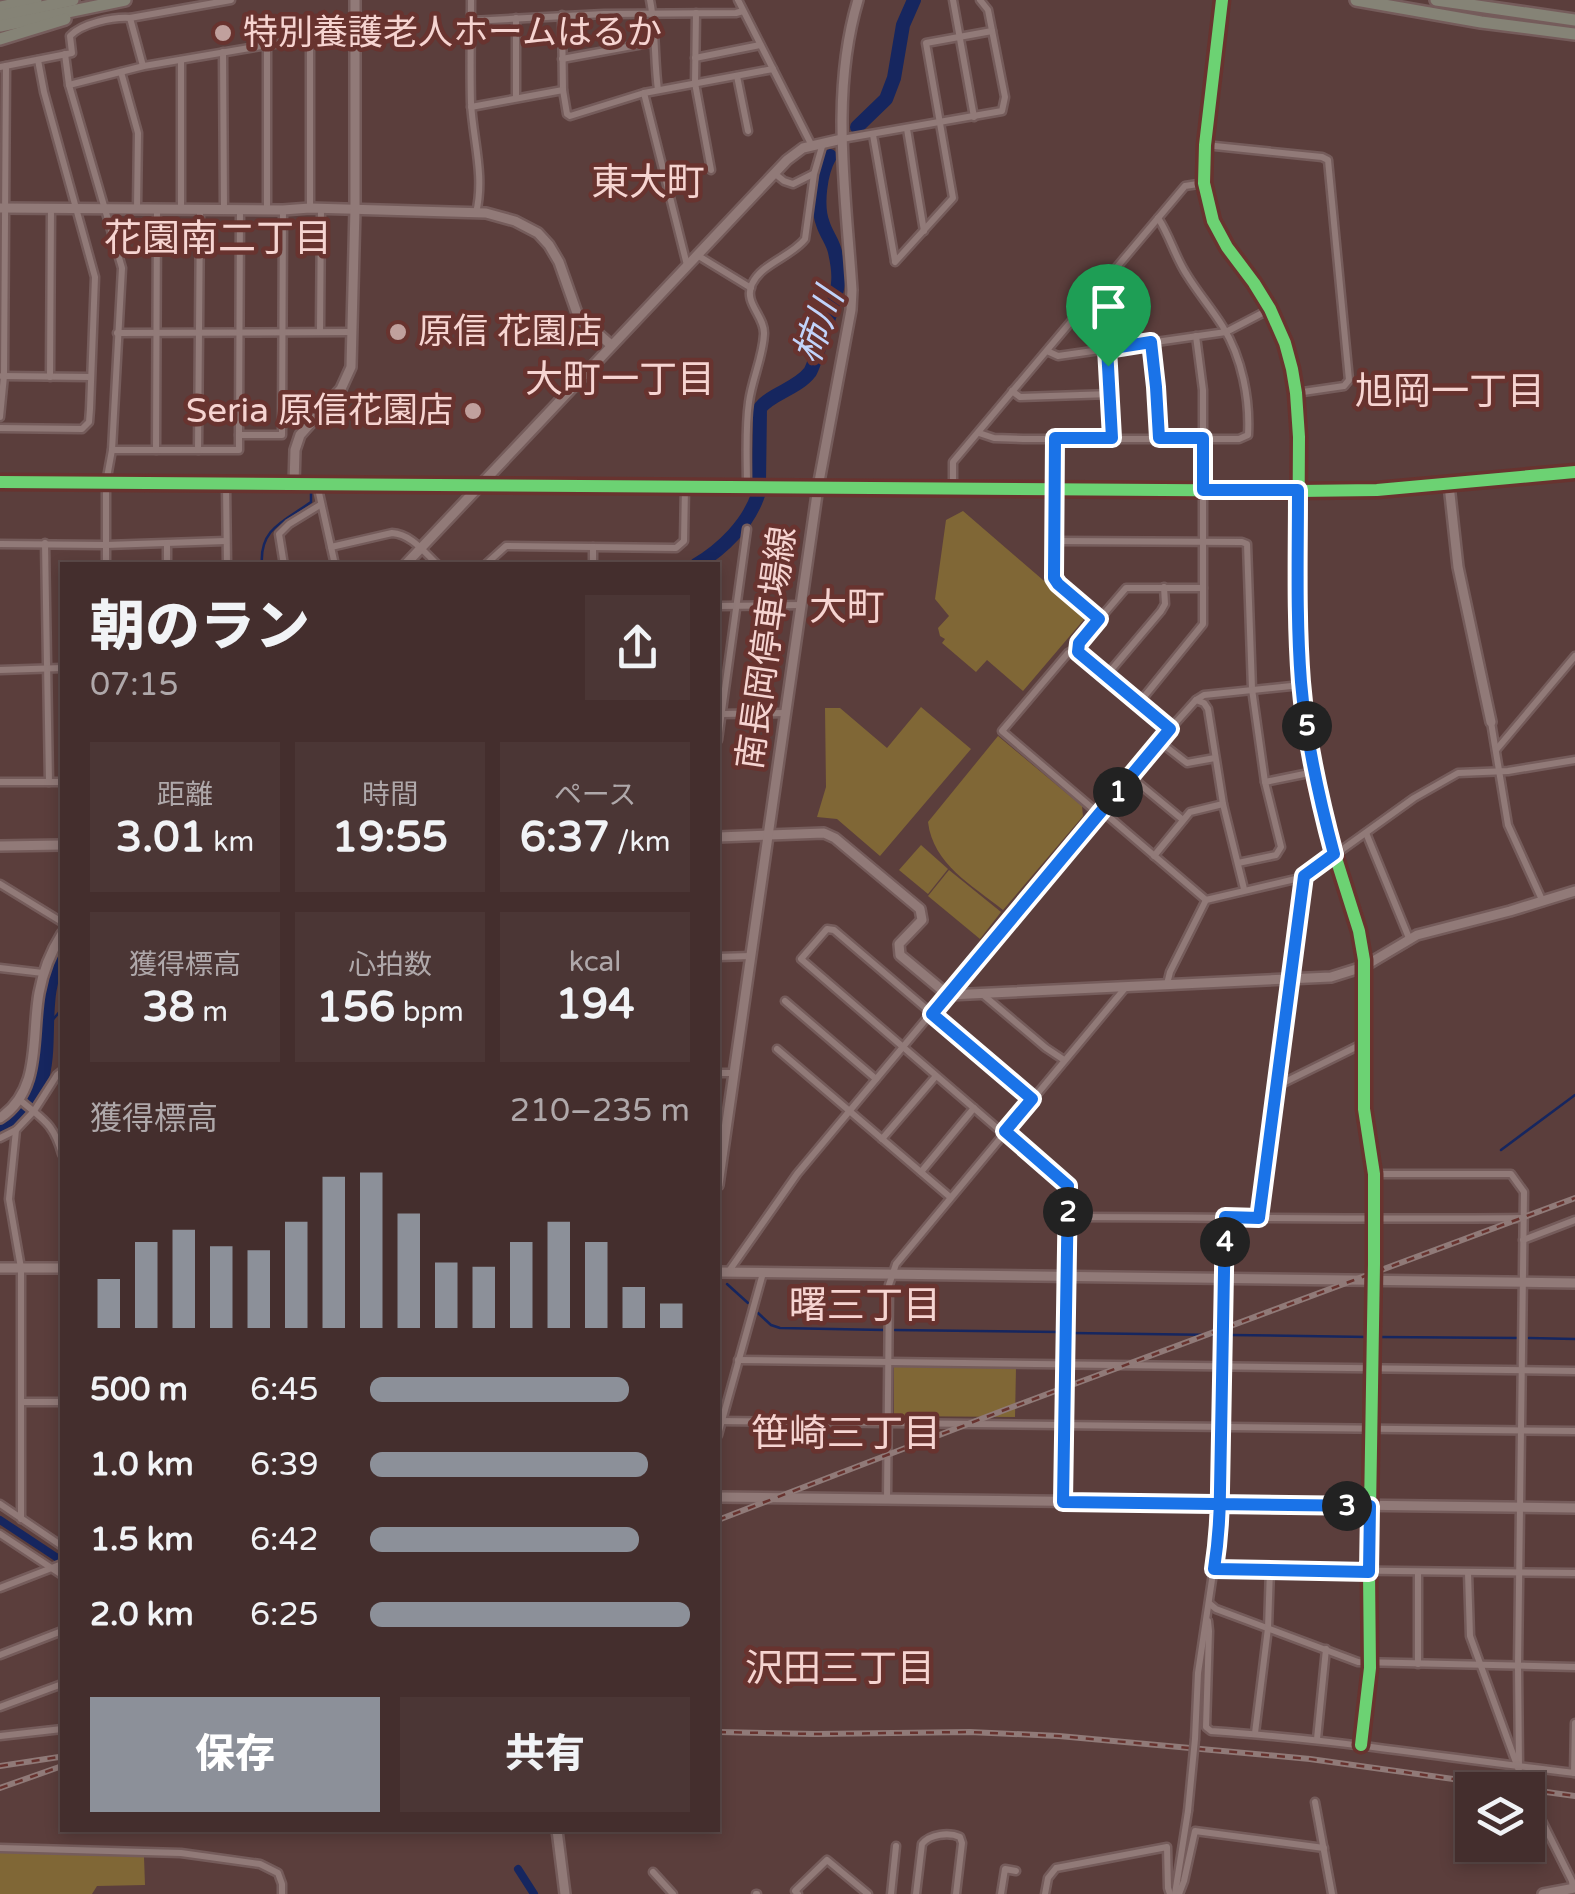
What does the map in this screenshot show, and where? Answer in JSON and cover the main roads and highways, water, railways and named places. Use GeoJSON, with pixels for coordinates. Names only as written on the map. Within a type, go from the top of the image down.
{"type":"FeatureCollection","features":[{"type":"Feature","properties":{"kind":"highway"},"geometry":{"type":"LineString","coordinates":[[0,7],[36,0]]}},
{"type":"Feature","properties":{"kind":"highway"},"geometry":{"type":"LineString","coordinates":[[0,16],[73,0]]}},
{"type":"Feature","properties":{"kind":"highway"},"geometry":{"type":"LineString","coordinates":[[0,26],[125,0]]}},
{"type":"Feature","properties":{"kind":"highway"},"geometry":{"type":"LineString","coordinates":[[1356,0],[1575,34]]}},
{"type":"Feature","properties":{"kind":"highway"},"geometry":{"type":"LineString","coordinates":[[1436,0],[1575,20]]}},
{"type":"Feature","properties":{"kind":"highway"},"geometry":{"type":"LineString","coordinates":[[0,39],[106,4]]}},
{"type":"Feature","properties":{"kind":"waterway","name":"柿川"},"geometry":{"type":"LineString","coordinates":[[857,127],[886,99],[894,78],[903,25],[914,0]]}},
{"type":"Feature","properties":{"kind":"waterway","name":"柿川"},"geometry":{"type":"LineString","coordinates":[[759,481],[760,408],[810,372],[837,289],[835,252],[820,208],[822,180],[830,156]]}},
{"type":"Feature","properties":{"kind":"waterway"},"geometry":{"type":"LineString","coordinates":[[262,562],[269,534],[311,502],[311,493]]}},
{"type":"Feature","properties":{"kind":"waterway","name":"柿川"},"geometry":{"type":"LineString","coordinates":[[700,562],[733,535],[758,495]]}},
{"type":"Feature","properties":{"kind":"waterway","name":"柿川"},"geometry":{"type":"LineString","coordinates":[[0,1130],[23,1112],[37,1092],[44,1070],[48,1000],[60,959]]}},
{"type":"Feature","properties":{"kind":"waterway"},"geometry":{"type":"LineString","coordinates":[[49,1024],[60,1011]]}},
{"type":"Feature","properties":{"kind":"waterway"},"geometry":{"type":"LineString","coordinates":[[1501,1150],[1575,1095]]}},
{"type":"Feature","properties":{"kind":"waterway"},"geometry":{"type":"LineString","coordinates":[[727,1284],[748,1303]]}},
{"type":"Feature","properties":{"kind":"waterway"},"geometry":{"type":"LineString","coordinates":[[758,1313],[780,1328],[884,1330]]}},
{"type":"Feature","properties":{"kind":"waterway"},"geometry":{"type":"LineString","coordinates":[[895,1330],[1062,1332]]}},
{"type":"Feature","properties":{"kind":"waterway"},"geometry":{"type":"LineString","coordinates":[[1071,1333],[1217,1335]]}},
{"type":"Feature","properties":{"kind":"waterway"},"geometry":{"type":"LineString","coordinates":[[1230,1335],[1368,1337]]}},
{"type":"Feature","properties":{"kind":"waterway"},"geometry":{"type":"LineString","coordinates":[[1379,1337],[1517,1338]]}},
{"type":"Feature","properties":{"kind":"waterway"},"geometry":{"type":"LineString","coordinates":[[1529,1338],[1575,1339]]}},
{"type":"Feature","properties":{"kind":"waterway"},"geometry":{"type":"LineString","coordinates":[[0,1520],[60,1560]]}},
{"type":"Feature","properties":{"kind":"waterway"},"geometry":{"type":"LineString","coordinates":[[518,1869],[534,1894]]}},
{"type":"Feature","properties":{"kind":"railway"},"geometry":{"type":"LineString","coordinates":[[720,1519],[1575,1198]]}},
{"type":"Feature","properties":{"kind":"railway"},"geometry":{"type":"LineString","coordinates":[[720,1732],[1059,1736],[1310,1759],[1575,1796]]}},
{"type":"Feature","properties":{"kind":"railway"},"geometry":{"type":"LineString","coordinates":[[0,1766],[59,1757]]}},
{"type":"Feature","properties":{"kind":"railway"},"geometry":{"type":"LineString","coordinates":[[0,1788],[60,1767]]}},
{"type":"Feature","properties":{"kind":"place","name":"特別養護老人ホームはるか"},"geometry":{"type":"Point","coordinates":[223,33]}},
{"type":"Feature","properties":{"kind":"place","name":"原信 花園店"},"geometry":{"type":"Point","coordinates":[398,332]}},
{"type":"Feature","properties":{"kind":"place","name":"Seria 原信花園店"},"geometry":{"type":"Point","coordinates":[473,411]}},
{"type":"Feature","properties":{"kind":"district","name":"東大町"},"geometry":{"type":"Point","coordinates":[648,183]}},
{"type":"Feature","properties":{"kind":"district","name":"花園南二丁目"},"geometry":{"type":"Point","coordinates":[218,239]}},
{"type":"Feature","properties":{"kind":"district","name":"大町一丁目"},"geometry":{"type":"Point","coordinates":[620,380]}},
{"type":"Feature","properties":{"kind":"district","name":"旭岡一丁目"},"geometry":{"type":"Point","coordinates":[1450,392]}},
{"type":"Feature","properties":{"kind":"district","name":"大町"},"geometry":{"type":"Point","coordinates":[847,608]}},
{"type":"Feature","properties":{"kind":"district","name":"曙三丁目"},"geometry":{"type":"Point","coordinates":[865,1306]}},
{"type":"Feature","properties":{"kind":"district","name":"笹崎三丁目"},"geometry":{"type":"Point","coordinates":[846,1434]}},
{"type":"Feature","properties":{"kind":"district","name":"沢田三丁目"},"geometry":{"type":"Point","coordinates":[840,1669]}}]}
